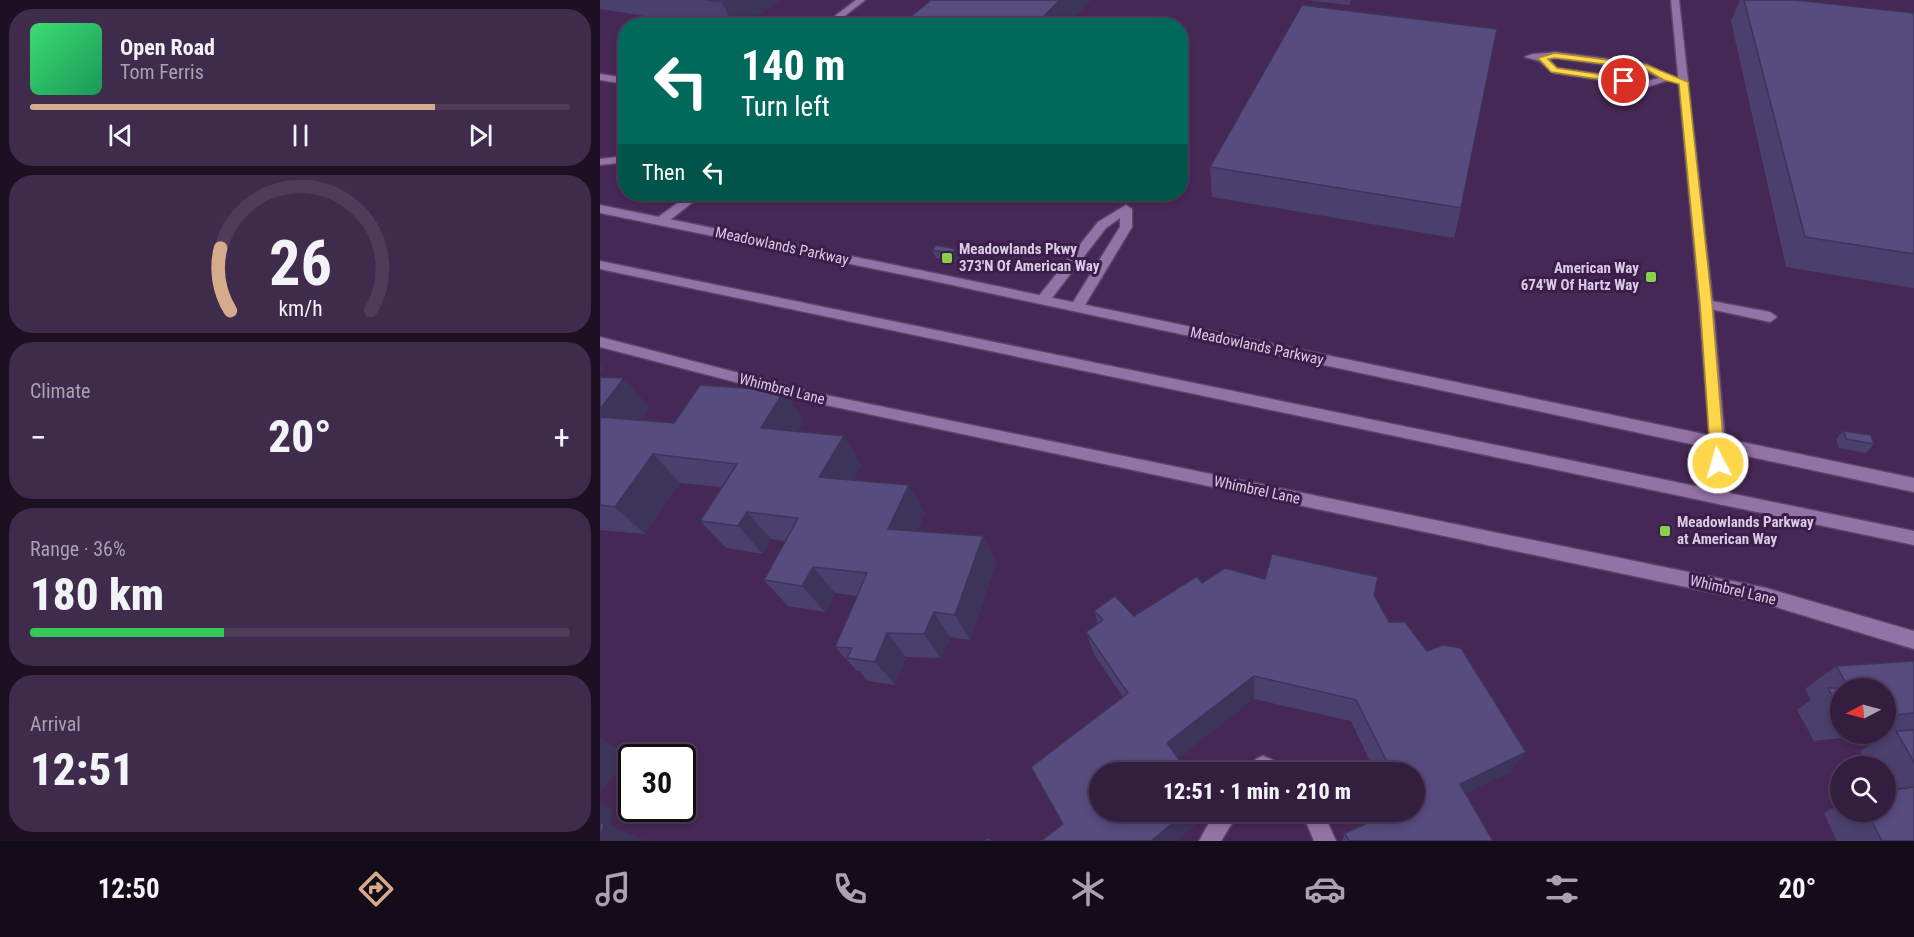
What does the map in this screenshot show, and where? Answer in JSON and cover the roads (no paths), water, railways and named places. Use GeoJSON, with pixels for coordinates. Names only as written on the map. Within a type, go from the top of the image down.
{"type":"FeatureCollection","features":[{"type":"Feature","properties":{"kind":"main road"},"geometry":{"type":"LineString","coordinates":[[837,18],[861,0]]}},
{"type":"Feature","properties":{"kind":"main road"},"geometry":{"type":"LineString","coordinates":[[1675,0],[1706,304],[1722,498]]}},
{"type":"Feature","properties":{"kind":"main road"},"geometry":{"type":"LineString","coordinates":[[1530,57],[1542,58],[1555,55],[1647,67],[1667,78],[1683,82]]}},
{"type":"Feature","properties":{"kind":"main road"},"geometry":{"type":"LineString","coordinates":[[1542,58],[1554,70],[1647,84],[1667,78]]}},
{"type":"Feature","properties":{"kind":"main road"},"geometry":{"type":"LineString","coordinates":[[600,77],[618,80]]}},
{"type":"Feature","properties":{"kind":"main road"},"geometry":{"type":"LineString","coordinates":[[600,162],[618,160]]}},
{"type":"Feature","properties":{"kind":"main road"},"geometry":{"type":"LineString","coordinates":[[660,221],[687,201]]}},
{"type":"Feature","properties":{"kind":"main road","name":"Meadowlands Parkway"},"geometry":{"type":"LineString","coordinates":[[600,209],[1077,307],[1716,446],[1914,485]]}},
{"type":"Feature","properties":{"kind":"main road"},"geometry":{"type":"LineString","coordinates":[[1043,300],[1101,225],[1126,209],[1126,227],[1077,307]]}},
{"type":"Feature","properties":{"kind":"main road"},"geometry":{"type":"LineString","coordinates":[[600,265],[1914,538]]}},
{"type":"Feature","properties":{"kind":"main road"},"geometry":{"type":"LineString","coordinates":[[1706,304],[1770,316]]}},
{"type":"Feature","properties":{"kind":"main road","name":"Whimbrel Lane"},"geometry":{"type":"LineString","coordinates":[[600,342],[816,398],[1766,596],[1914,640]]}},
{"type":"Feature","properties":{"kind":"main road"},"geometry":{"type":"LineString","coordinates":[[1210,841],[1220,822]]}},
{"type":"Feature","properties":{"kind":"main road"},"geometry":{"type":"LineString","coordinates":[[1316,822],[1325,841]]}},
{"type":"Feature","properties":{"kind":"place","name":"Meadowlands Pkwy 373'N Of American Way"},"geometry":{"type":"Point","coordinates":[947,258]}},
{"type":"Feature","properties":{"kind":"place","name":"American Way 674'W Of Hartz Way"},"geometry":{"type":"Point","coordinates":[1651,277]}},
{"type":"Feature","properties":{"kind":"place","name":"Meadowlands Parkway at American Way"},"geometry":{"type":"Point","coordinates":[1665,531]}}]}
